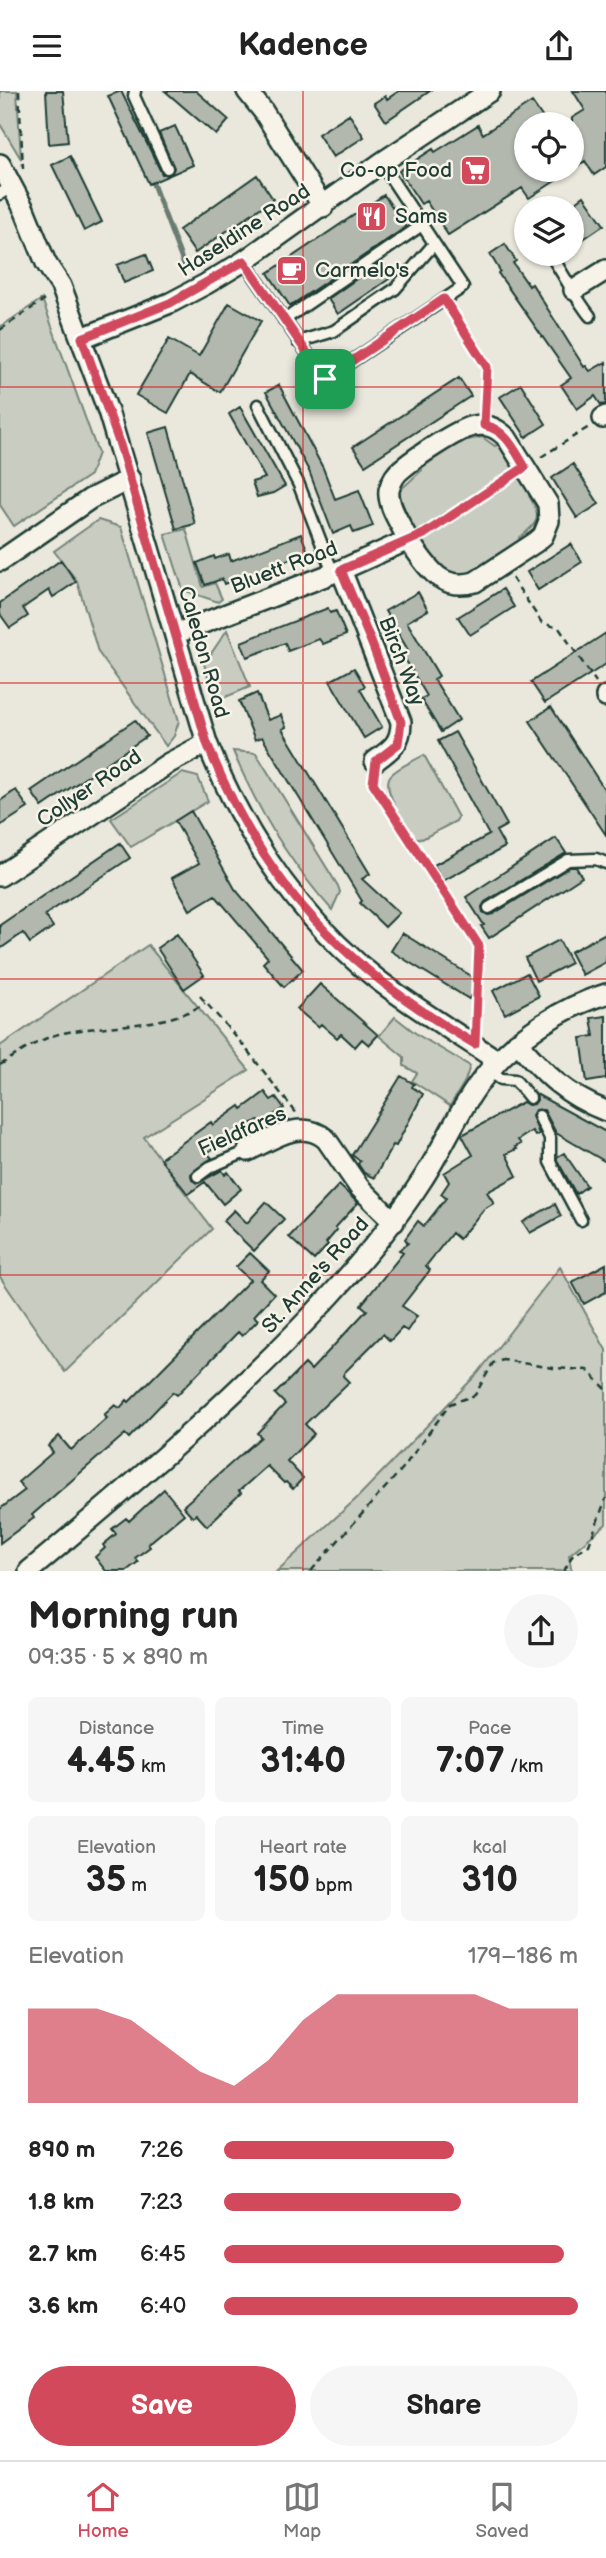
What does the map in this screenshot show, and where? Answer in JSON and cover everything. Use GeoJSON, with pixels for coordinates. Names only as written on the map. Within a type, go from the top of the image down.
{"type":"FeatureCollection","features":[{"type":"Feature","properties":{"kind":"street"},"geometry":{"type":"LineString","coordinates":[[247,91],[263,111],[323,207]]}},
{"type":"Feature","properties":{"kind":"street","name":"Haseldine Road"},"geometry":{"type":"LineString","coordinates":[[82,338],[170,303],[244,261],[381,163],[490,91]]}},
{"type":"Feature","properties":{"kind":"street","name":"Caledon Road"},"geometry":{"type":"LineString","coordinates":[[0,164],[6,190],[61,286],[82,338],[130,479],[207,743],[223,783],[253,839],[282,882],[317,925],[378,980],[475,1044],[493,1066]]}},
{"type":"Feature","properties":{"kind":"street"},"geometry":{"type":"LineString","coordinates":[[575,290],[606,270]]}},
{"type":"Feature","properties":{"kind":"street"},"geometry":{"type":"LineString","coordinates":[[484,425],[499,430],[507,438],[548,504],[549,521],[543,536],[475,582],[459,586],[432,572],[408,540],[389,494],[391,484],[402,468],[460,431],[484,425]]}},
{"type":"Feature","properties":{"kind":"street"},"geometry":{"type":"LineString","coordinates":[[0,561],[90,499],[130,479]]}},
{"type":"Feature","properties":{"kind":"street","name":"Bluett Road"},"geometry":{"type":"LineString","coordinates":[[175,634],[337,572],[408,540]]}},
{"type":"Feature","properties":{"kind":"street","name":"Birch Way"},"geometry":{"type":"LineString","coordinates":[[337,572],[372,644],[401,722],[398,744],[376,761]]}},
{"type":"Feature","properties":{"kind":"street","name":"Collyer Road"},"geometry":{"type":"LineString","coordinates":[[0,876],[169,762],[207,743]]}},
{"type":"Feature","properties":{"kind":"street","name":"St. Anne's Road"},"geometry":{"type":"LineString","coordinates":[[29,1571],[227,1399],[329,1297],[394,1221],[493,1066],[517,1042],[572,1008],[606,995]]}},
{"type":"Feature","properties":{"kind":"street"},"geometry":{"type":"LineString","coordinates":[[517,1042],[554,1083],[606,1111]]}},
{"type":"Feature","properties":{"kind":"street"},"geometry":{"type":"LineString","coordinates":[[305,1129],[319,1133],[326,1139],[359,1187],[394,1221]]}},
{"type":"Feature","properties":{"kind":"street","name":"Fieldfares"},"geometry":{"type":"LineString","coordinates":[[248,1151],[285,1133],[305,1129]]}},
{"type":"Feature","properties":{"kind":"lane"},"geometry":{"type":"LineString","coordinates":[[135,91],[134,96],[167,168]]}},
{"type":"Feature","properties":{"kind":"lane"},"geometry":{"type":"LineString","coordinates":[[244,261],[325,379],[463,287],[381,163]]}},
{"type":"Feature","properties":{"kind":"lane"},"geometry":{"type":"LineString","coordinates":[[284,320],[422,225]]}},
{"type":"Feature","properties":{"kind":"lane"},"geometry":{"type":"LineString","coordinates":[[298,342],[334,331],[396,289],[435,244]]}},
{"type":"Feature","properties":{"kind":"lane"},"geometry":{"type":"LineString","coordinates":[[558,266],[575,290],[576,299],[590,316]]}},
{"type":"Feature","properties":{"kind":"lane"},"geometry":{"type":"LineString","coordinates":[[258,405],[299,485],[337,572]]}},
{"type":"Feature","properties":{"kind":"lane"},"geometry":{"type":"LineString","coordinates":[[489,908],[568,860],[596,859],[606,863]]}},
{"type":"Feature","properties":{"kind":"lane"},"geometry":{"type":"LineString","coordinates":[[493,1066],[500,1079],[515,1080],[530,1098]]}},
{"type":"Feature","properties":{"kind":"lane"},"geometry":{"type":"LineString","coordinates":[[539,1116],[550,1138],[550,1162],[581,1220]]}},
{"type":"Feature","properties":{"kind":"lane","name":"Fieldfares"},"geometry":{"type":"LineString","coordinates":[[198,1176],[211,1167],[248,1151]]}},
{"type":"Feature","properties":{"kind":"path"},"geometry":{"type":"LineString","coordinates":[[19,91],[23,168]]}},
{"type":"Feature","properties":{"kind":"path"},"geometry":{"type":"LineString","coordinates":[[444,299],[487,367],[484,425]]}},
{"type":"Feature","properties":{"kind":"path"},"geometry":{"type":"LineString","coordinates":[[0,330],[44,300]]}},
{"type":"Feature","properties":{"kind":"path"},"geometry":{"type":"LineString","coordinates":[[408,540],[424,534],[605,417]]}},
{"type":"Feature","properties":{"kind":"path"},"geometry":{"type":"LineString","coordinates":[[502,563],[541,623],[559,628],[606,697]]}},
{"type":"Feature","properties":{"kind":"path"},"geometry":{"type":"LineString","coordinates":[[376,761],[373,783],[479,946],[475,1044]]}},
{"type":"Feature","properties":{"kind":"path"},"geometry":{"type":"LineString","coordinates":[[200,996],[302,1119],[305,1129]]}},
{"type":"Feature","properties":{"kind":"path"},"geometry":{"type":"LineString","coordinates":[[0,1065],[60,1033],[188,1014],[205,1003]]}},
{"type":"Feature","properties":{"kind":"path"},"geometry":{"type":"LineString","coordinates":[[311,1571],[403,1468],[430,1435],[450,1404],[475,1395],[494,1363],[503,1360],[553,1369],[587,1370],[606,1389]]}},
{"type":"Feature","properties":{"kind":"path"},"geometry":{"type":"LineString","coordinates":[[565,1571],[573,1555],[589,1545],[606,1498]]}},
{"type":"Feature","properties":{"kind":"shaded area"},"geometry":{"type":"Polygon","coordinates":[[[0,91],[17,91],[21,159],[0,124],[0,91]]]}},
{"type":"Feature","properties":{"kind":"shaded area"},"geometry":{"type":"Polygon","coordinates":[[[42,299],[98,453],[90,475],[14,526],[0,505],[0,327],[42,299]]]}},
{"type":"Feature","properties":{"kind":"shaded area"},"geometry":{"type":"Polygon","coordinates":[[[464,436],[468,440],[482,437],[495,446],[502,443],[517,466],[510,475],[421,531],[413,532],[399,506],[397,493],[422,470],[420,465],[464,436]]]}},
{"type":"Feature","properties":{"kind":"shaded area"},"geometry":{"type":"Polygon","coordinates":[[[524,477],[534,492],[529,496],[537,515],[531,528],[519,538],[522,543],[463,579],[441,571],[419,539],[515,478],[524,477]]]}},
{"type":"Feature","properties":{"kind":"shaded area"},"geometry":{"type":"Polygon","coordinates":[[[98,520],[121,527],[179,721],[174,736],[166,746],[98,652],[77,581],[54,551],[98,520]]]}},
{"type":"Feature","properties":{"kind":"shaded area"},"geometry":{"type":"Polygon","coordinates":[[[186,529],[203,587],[215,583],[222,599],[218,602],[183,590],[165,534],[186,529]]]}},
{"type":"Feature","properties":{"kind":"shaded area"},"geometry":{"type":"Polygon","coordinates":[[[227,630],[250,687],[216,701],[204,664],[227,630]]]}},
{"type":"Feature","properties":{"kind":"shaded area"},"geometry":{"type":"Polygon","coordinates":[[[233,751],[256,753],[338,886],[340,892],[332,910],[276,835],[233,751]]]}},
{"type":"Feature","properties":{"kind":"shaded area"},"geometry":{"type":"Polygon","coordinates":[[[424,755],[458,817],[456,821],[422,839],[413,837],[405,824],[391,798],[388,782],[397,770],[424,755]]]}},
{"type":"Feature","properties":{"kind":"shaded area"},"geometry":{"type":"Polygon","coordinates":[[[182,773],[198,777],[208,801],[131,847],[111,819],[182,773]]]}},
{"type":"Feature","properties":{"kind":"shaded area"},"geometry":{"type":"Polygon","coordinates":[[[148,945],[249,1070],[144,1137],[212,1229],[65,1372],[0,1277],[0,1046],[148,945]]]}},
{"type":"Feature","properties":{"kind":"shaded area"},"geometry":{"type":"Polygon","coordinates":[[[395,1017],[418,1035],[470,1066],[465,1081],[450,1106],[412,1081],[417,1073],[404,1066],[404,1057],[379,1036],[395,1017]]]}},
{"type":"Feature","properties":{"kind":"shaded area"},"geometry":{"type":"Polygon","coordinates":[[[560,1267],[606,1350],[606,1524],[569,1555],[573,1571],[277,1571],[356,1499],[478,1373],[560,1267]]]}},
{"type":"Feature","properties":{"kind":"building"},"geometry":{"type":"Polygon","coordinates":[[[46,91],[63,91],[68,142],[49,144],[46,91]]]}},
{"type":"Feature","properties":{"kind":"building"},"geometry":{"type":"Polygon","coordinates":[[[121,91],[162,174],[171,174],[174,168],[159,133],[175,126],[193,165],[149,184],[108,96],[121,91]]]}},
{"type":"Feature","properties":{"kind":"building"},"geometry":{"type":"Polygon","coordinates":[[[165,91],[196,91],[229,120],[216,135],[165,91]]]}},
{"type":"Feature","properties":{"kind":"building"},"geometry":{"type":"Polygon","coordinates":[[[399,91],[430,91],[386,121],[374,103],[399,91]]]}},
{"type":"Feature","properties":{"kind":"building"},"geometry":{"type":"Polygon","coordinates":[[[573,91],[606,91],[606,167],[594,175],[584,162],[584,112],[582,112],[585,110],[573,91]]]}},
{"type":"Feature","properties":{"kind":"building"},"geometry":{"type":"Polygon","coordinates":[[[532,102],[539,112],[517,112],[532,102]]]}},
{"type":"Feature","properties":{"kind":"building"},"geometry":{"type":"Polygon","coordinates":[[[349,114],[364,137],[333,157],[318,134],[349,114]]]}},
{"type":"Feature","properties":{"kind":"building"},"geometry":{"type":"Polygon","coordinates":[[[514,114],[514,182],[554,182],[532,196],[528,196],[522,188],[448,235],[426,201],[421,204],[399,171],[478,125],[483,134],[514,114]]]}},
{"type":"Feature","properties":{"kind":"building"},"geometry":{"type":"Polygon","coordinates":[[[70,156],[102,222],[84,231],[52,165],[70,156]]]}},
{"type":"Feature","properties":{"kind":"building"},"geometry":{"type":"Polygon","coordinates":[[[257,175],[273,199],[195,253],[179,230],[257,175]]]}},
{"type":"Feature","properties":{"kind":"building"},"geometry":{"type":"Polygon","coordinates":[[[384,195],[406,227],[290,306],[268,273],[384,195]]]}},
{"type":"Feature","properties":{"kind":"building"},"geometry":{"type":"Polygon","coordinates":[[[584,196],[604,225],[584,239],[584,196]]]}},
{"type":"Feature","properties":{"kind":"building"},"geometry":{"type":"Polygon","coordinates":[[[505,244],[514,258],[514,266],[529,286],[532,284],[584,367],[590,371],[606,362],[606,404],[601,405],[595,396],[577,409],[561,385],[571,378],[498,273],[500,271],[490,254],[505,244]]]}},
{"type":"Feature","properties":{"kind":"building"},"geometry":{"type":"Polygon","coordinates":[[[146,254],[153,271],[124,283],[117,265],[146,254]]]}},
{"type":"Feature","properties":{"kind":"building"},"geometry":{"type":"Polygon","coordinates":[[[382,261],[392,277],[338,314],[328,299],[382,261]]]}},
{"type":"Feature","properties":{"kind":"building"},"geometry":{"type":"Polygon","coordinates":[[[229,303],[261,321],[220,392],[190,374],[168,413],[136,395],[169,339],[199,356],[229,303]]]}},
{"type":"Feature","properties":{"kind":"building"},"geometry":{"type":"Polygon","coordinates":[[[459,378],[471,396],[365,465],[353,447],[459,378]]]}},
{"type":"Feature","properties":{"kind":"building"},"geometry":{"type":"Polygon","coordinates":[[[521,384],[546,424],[526,437],[500,397],[521,384]]]}},
{"type":"Feature","properties":{"kind":"building"},"geometry":{"type":"Polygon","coordinates":[[[279,385],[323,468],[335,499],[359,490],[373,526],[354,533],[351,526],[333,534],[309,471],[266,392],[279,385]]]}},
{"type":"Feature","properties":{"kind":"building"},"geometry":{"type":"Polygon","coordinates":[[[240,407],[285,486],[273,493],[257,497],[252,482],[265,478],[229,414],[240,407]]]}},
{"type":"Feature","properties":{"kind":"building"},"geometry":{"type":"Polygon","coordinates":[[[168,427],[195,524],[176,529],[148,433],[168,427]]]}},
{"type":"Feature","properties":{"kind":"building"},"geometry":{"type":"Polygon","coordinates":[[[573,464],[599,504],[577,518],[552,478],[573,464]]]}},
{"type":"Feature","properties":{"kind":"building"},"geometry":{"type":"Polygon","coordinates":[[[301,534],[308,552],[224,584],[222,579],[205,585],[197,563],[214,556],[215,559],[229,554],[231,561],[301,534]]]}},
{"type":"Feature","properties":{"kind":"building"},"geometry":{"type":"Polygon","coordinates":[[[571,544],[582,562],[538,590],[527,572],[571,544]]]}},
{"type":"Feature","properties":{"kind":"building"},"geometry":{"type":"Polygon","coordinates":[[[61,560],[76,582],[53,597],[49,590],[23,608],[28,616],[10,628],[0,614],[0,603],[61,560]]]}},
{"type":"Feature","properties":{"kind":"building"},"geometry":{"type":"Polygon","coordinates":[[[503,589],[514,607],[470,635],[458,617],[503,589]]]}},
{"type":"Feature","properties":{"kind":"building"},"geometry":{"type":"Polygon","coordinates":[[[418,592],[428,610],[407,622],[439,676],[434,679],[459,720],[441,732],[421,699],[427,696],[402,654],[408,650],[385,611],[418,592]]]}},
{"type":"Feature","properties":{"kind":"building"},"geometry":{"type":"Polygon","coordinates":[[[328,608],[330,613],[336,611],[346,635],[323,644],[319,639],[288,651],[285,643],[247,657],[241,642],[328,608]]]}},
{"type":"Feature","properties":{"kind":"building"},"geometry":{"type":"Polygon","coordinates":[[[606,633],[606,664],[545,703],[531,682],[606,633]]]}},
{"type":"Feature","properties":{"kind":"building"},"geometry":{"type":"Polygon","coordinates":[[[354,668],[365,686],[360,689],[382,727],[364,738],[330,681],[354,668]]]}},
{"type":"Feature","properties":{"kind":"building"},"geometry":{"type":"Polygon","coordinates":[[[257,693],[268,720],[281,715],[286,727],[282,729],[370,874],[362,879],[399,913],[385,927],[360,903],[362,901],[262,737],[255,740],[239,701],[257,693]]]}},
{"type":"Feature","properties":{"kind":"building"},"geometry":{"type":"Polygon","coordinates":[[[551,707],[606,792],[606,835],[530,721],[551,707]]]}},
{"type":"Feature","properties":{"kind":"building"},"geometry":{"type":"Polygon","coordinates":[[[135,720],[147,736],[42,807],[31,791],[135,720]]]}},
{"type":"Feature","properties":{"kind":"building"},"geometry":{"type":"Polygon","coordinates":[[[455,732],[507,825],[496,831],[505,847],[443,881],[434,865],[489,835],[438,741],[455,732]]]}},
{"type":"Feature","properties":{"kind":"building"},"geometry":{"type":"Polygon","coordinates":[[[16,790],[28,808],[0,826],[0,801],[16,790]]]}},
{"type":"Feature","properties":{"kind":"building"},"geometry":{"type":"Polygon","coordinates":[[[191,811],[235,889],[303,970],[284,987],[263,963],[268,958],[215,895],[190,910],[172,878],[199,863],[175,821],[191,811]]]}},
{"type":"Feature","properties":{"kind":"building"},"geometry":{"type":"Polygon","coordinates":[[[556,838],[566,853],[485,902],[483,912],[493,914],[570,867],[576,867],[582,877],[489,938],[466,897],[556,838]]]}},
{"type":"Feature","properties":{"kind":"building"},"geometry":{"type":"Polygon","coordinates":[[[120,843],[130,858],[45,915],[53,927],[30,943],[23,933],[0,949],[0,925],[120,843]]]}},
{"type":"Feature","properties":{"kind":"building"},"geometry":{"type":"Polygon","coordinates":[[[402,933],[476,979],[475,989],[469,999],[391,951],[402,933]]]}},
{"type":"Feature","properties":{"kind":"building"},"geometry":{"type":"Polygon","coordinates":[[[606,933],[606,962],[582,975],[570,952],[606,933]]]}},
{"type":"Feature","properties":{"kind":"building"},"geometry":{"type":"Polygon","coordinates":[[[177,934],[204,975],[184,989],[157,948],[177,934]]]}},
{"type":"Feature","properties":{"kind":"building"},"geometry":{"type":"Polygon","coordinates":[[[559,940],[571,963],[536,981],[525,958],[559,940]]]}},
{"type":"Feature","properties":{"kind":"building"},"geometry":{"type":"Polygon","coordinates":[[[527,973],[539,996],[505,1014],[493,991],[527,973]]]}},
{"type":"Feature","properties":{"kind":"building"},"geometry":{"type":"Polygon","coordinates":[[[320,984],[378,1035],[369,1045],[362,1039],[355,1047],[341,1034],[337,1038],[321,1024],[318,1027],[297,1009],[320,984]]]}},
{"type":"Feature","properties":{"kind":"building"},"geometry":{"type":"Polygon","coordinates":[[[606,1016],[606,1079],[587,1082],[581,1038],[594,1036],[591,1018],[606,1016]]]}},
{"type":"Feature","properties":{"kind":"building"},"geometry":{"type":"Polygon","coordinates":[[[401,1076],[423,1094],[396,1146],[393,1145],[374,1178],[364,1173],[358,1164],[360,1161],[352,1155],[401,1076]]]}},
{"type":"Feature","properties":{"kind":"building"},"geometry":{"type":"Polygon","coordinates":[[[265,1092],[271,1100],[276,1097],[284,1108],[264,1122],[258,1120],[240,1130],[207,1153],[212,1158],[191,1174],[192,1180],[198,1183],[222,1170],[225,1175],[228,1172],[241,1189],[223,1204],[205,1182],[188,1194],[160,1159],[211,1122],[213,1125],[240,1106],[242,1109],[265,1092]]]}},
{"type":"Feature","properties":{"kind":"building"},"geometry":{"type":"Polygon","coordinates":[[[536,1094],[606,1132],[606,1162],[556,1133],[544,1110],[535,1110],[532,1116],[539,1134],[535,1136],[532,1131],[518,1140],[521,1144],[515,1147],[517,1149],[506,1154],[517,1176],[487,1192],[494,1203],[484,1209],[459,1239],[452,1233],[426,1266],[430,1270],[402,1306],[417,1316],[407,1331],[402,1328],[390,1341],[383,1334],[344,1373],[343,1376],[349,1382],[305,1424],[314,1434],[287,1461],[303,1478],[293,1489],[267,1466],[239,1491],[241,1493],[207,1526],[196,1514],[193,1517],[183,1506],[261,1437],[257,1433],[285,1404],[275,1394],[305,1364],[311,1370],[367,1310],[361,1305],[403,1253],[399,1250],[408,1243],[405,1239],[418,1221],[424,1226],[446,1198],[441,1194],[449,1182],[444,1173],[473,1155],[462,1135],[523,1102],[534,1104],[537,1100],[536,1094]]]}},
{"type":"Feature","properties":{"kind":"building"},"geometry":{"type":"Polygon","coordinates":[[[564,1153],[587,1186],[576,1194],[557,1160],[557,1157],[564,1153]]]}},
{"type":"Feature","properties":{"kind":"building"},"geometry":{"type":"Polygon","coordinates":[[[339,1185],[358,1203],[335,1228],[337,1230],[326,1243],[328,1245],[314,1260],[289,1237],[339,1185]]]}},
{"type":"Feature","properties":{"kind":"building"},"geometry":{"type":"Polygon","coordinates":[[[266,1202],[284,1219],[254,1251],[223,1221],[234,1210],[247,1223],[266,1202]]]}},
{"type":"Feature","properties":{"kind":"building"},"geometry":{"type":"Polygon","coordinates":[[[555,1204],[561,1216],[530,1233],[523,1222],[555,1204]]]}},
{"type":"Feature","properties":{"kind":"building"},"geometry":{"type":"Polygon","coordinates":[[[250,1253],[269,1271],[260,1280],[274,1294],[254,1316],[258,1320],[242,1336],[238,1332],[177,1395],[173,1392],[129,1438],[125,1434],[32,1515],[34,1518],[0,1543],[0,1509],[25,1490],[18,1482],[53,1452],[48,1446],[59,1436],[71,1450],[107,1418],[104,1415],[115,1405],[120,1408],[127,1400],[129,1402],[250,1280],[236,1267],[250,1253]]]}},
{"type":"Feature","properties":{"kind":"building"},"geometry":{"type":"Polygon","coordinates":[[[606,1264],[606,1292],[584,1304],[572,1282],[606,1264]]]}},
{"type":"Feature","properties":{"kind":"building"},"geometry":{"type":"Polygon","coordinates":[[[164,1489],[184,1514],[148,1544],[150,1547],[135,1558],[138,1562],[126,1571],[106,1571],[95,1557],[105,1548],[103,1545],[116,1534],[112,1529],[126,1518],[129,1521],[164,1489]]]}},
{"type":"Feature","properties":{"kind":"waterway"},"geometry":{"type":"LineString","coordinates":[[150,176],[185,268]]}},
{"type":"Feature","properties":{"kind":"place","name":"Co-op Food"},"geometry":{"type":"Point","coordinates":[475,170]}},
{"type":"Feature","properties":{"kind":"place","name":"Sams"},"geometry":{"type":"Point","coordinates":[372,216]}},
{"type":"Feature","properties":{"kind":"place","name":"Carmelo's"},"geometry":{"type":"Point","coordinates":[292,270]}},
{"type":"Feature","properties":{"kind":"route"},"geometry":{"type":"LineString","coordinates":[[244,261],[325,379],[444,299],[487,367],[484,425],[499,430],[507,438],[525,467],[424,534],[341,570],[401,722],[398,744],[376,761],[373,783],[479,946],[475,1044],[378,980],[344,951],[317,925],[282,882],[253,839],[223,783],[207,743],[120,445],[82,338],[170,303],[244,261]]}}]}
